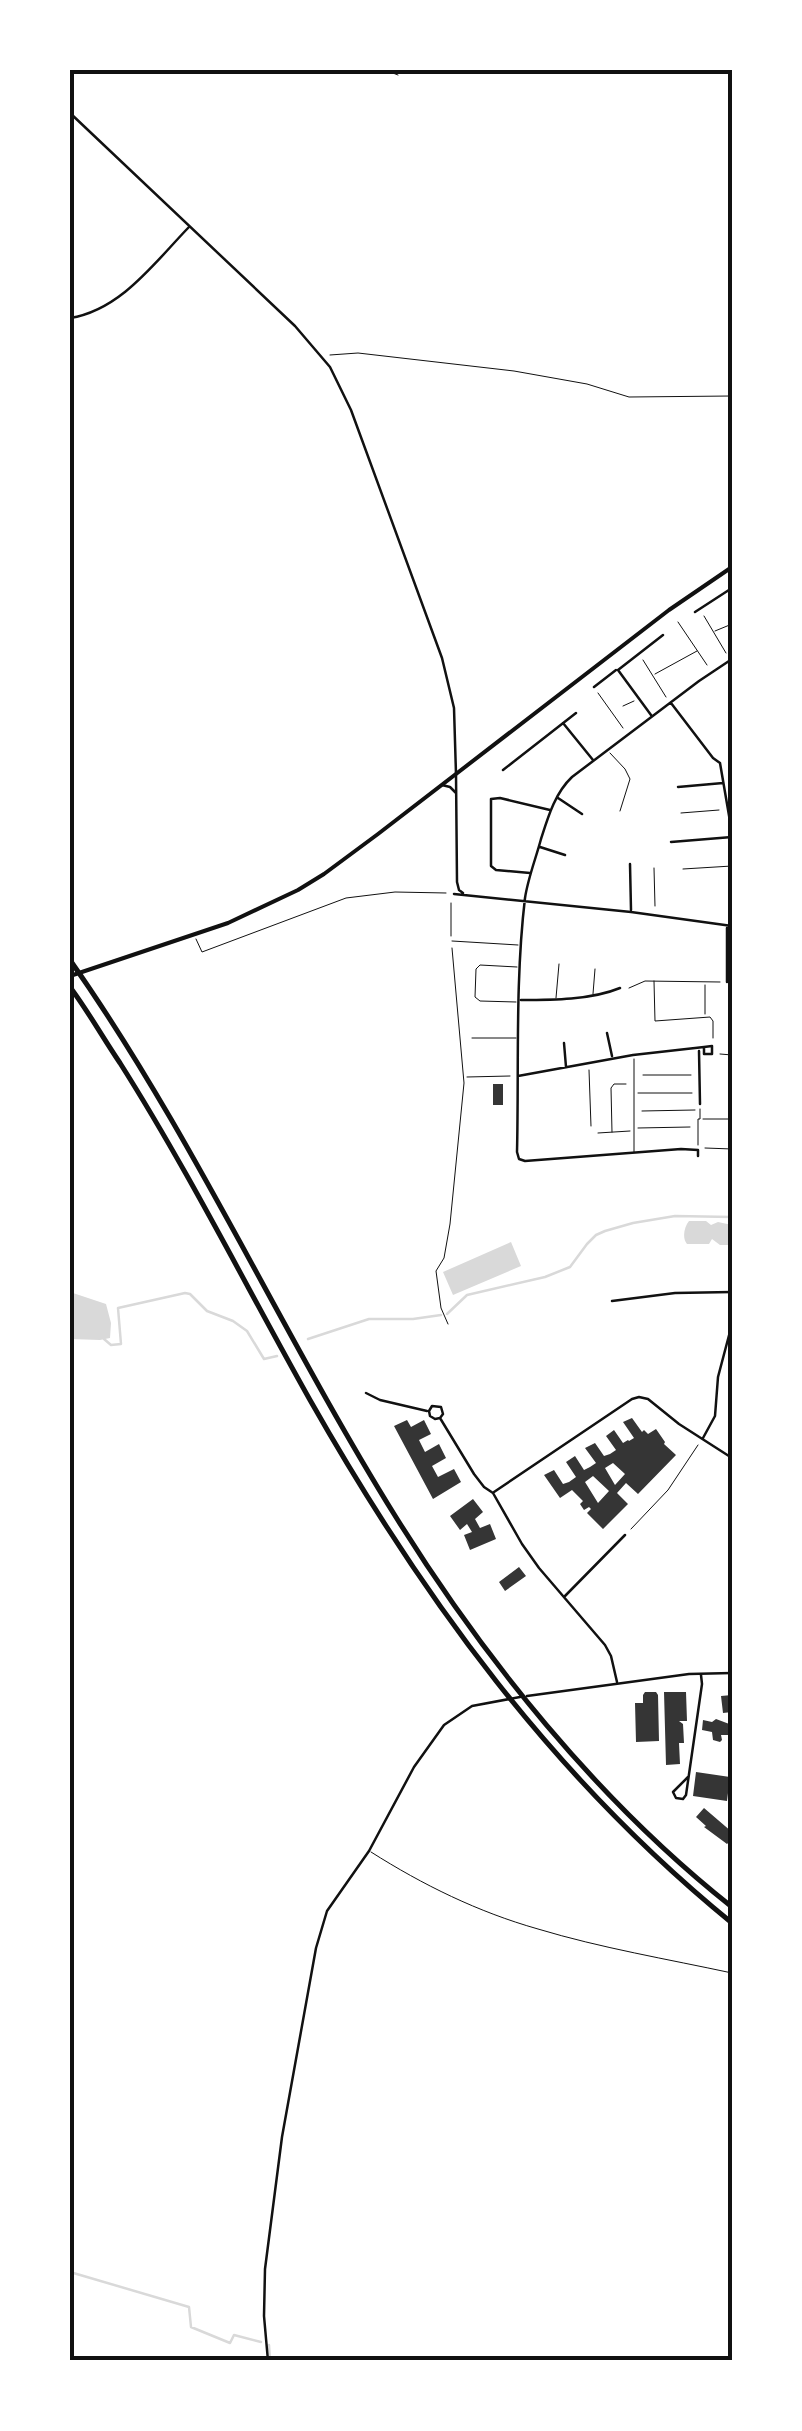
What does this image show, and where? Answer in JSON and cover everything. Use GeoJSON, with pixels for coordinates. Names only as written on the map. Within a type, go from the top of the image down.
{"type":"FeatureCollection","features":[{"type":"Feature","properties":{"kind":"highway"},"geometry":{"type":"LineString","coordinates":[[70,960],[162,1103],[322,1391],[433,1576],[499,1667],[604,1788],[732,1908]]}},
{"type":"Feature","properties":{"kind":"highway"},"geometry":{"type":"LineString","coordinates":[[70,987],[156,1120],[312,1404],[442,1611],[521,1715],[574,1775],[646,1848],[732,1923]]}},
{"type":"Feature","properties":{"kind":"main road"},"geometry":{"type":"LineString","coordinates":[[70,976],[228,923],[274,903],[324,874],[681,601],[732,567]]}},
{"type":"Feature","properties":{"kind":"street"},"geometry":{"type":"LineString","coordinates":[[70,113],[311,343],[341,386],[442,658],[454,708],[457,882],[464,894]]}},
{"type":"Feature","properties":{"kind":"street"},"geometry":{"type":"LineString","coordinates":[[70,318],[93,312],[119,298],[189,226]]}},
{"type":"Feature","properties":{"kind":"street"},"geometry":{"type":"LineString","coordinates":[[694,612],[732,588]]}},
{"type":"Feature","properties":{"kind":"street"},"geometry":{"type":"LineString","coordinates":[[594,687],[663,634]]}},
{"type":"Feature","properties":{"kind":"street"},"geometry":{"type":"LineString","coordinates":[[698,1156],[698,1150],[521,1160],[517,1152],[520,967],[531,874],[551,810],[566,782],[731,660]]}},
{"type":"Feature","properties":{"kind":"street"},"geometry":{"type":"LineString","coordinates":[[618,670],[652,716]]}},
{"type":"Feature","properties":{"kind":"street"},"geometry":{"type":"LineString","coordinates":[[670,702],[720,763],[732,835],[671,842]]}},
{"type":"Feature","properties":{"kind":"street"},"geometry":{"type":"LineString","coordinates":[[503,770],[576,713]]}},
{"type":"Feature","properties":{"kind":"street"},"geometry":{"type":"LineString","coordinates":[[562,724],[594,761]]}},
{"type":"Feature","properties":{"kind":"street"},"geometry":{"type":"LineString","coordinates":[[678,787],[724,782]]}},
{"type":"Feature","properties":{"kind":"street"},"geometry":{"type":"LineString","coordinates":[[442,785],[456,794]]}},
{"type":"Feature","properties":{"kind":"street"},"geometry":{"type":"LineString","coordinates":[[557,798],[582,814]]}},
{"type":"Feature","properties":{"kind":"street"},"geometry":{"type":"LineString","coordinates":[[531,874],[496,870],[492,866],[491,799],[551,810]]}},
{"type":"Feature","properties":{"kind":"street"},"geometry":{"type":"LineString","coordinates":[[539,846],[565,855]]}},
{"type":"Feature","properties":{"kind":"street"},"geometry":{"type":"LineString","coordinates":[[630,864],[631,912]]}},
{"type":"Feature","properties":{"kind":"street"},"geometry":{"type":"LineString","coordinates":[[454,894],[655,914],[730,926],[726,982]]}},
{"type":"Feature","properties":{"kind":"street"},"geometry":{"type":"LineString","coordinates":[[519,1001],[620,988]]}},
{"type":"Feature","properties":{"kind":"street"},"geometry":{"type":"LineString","coordinates":[[607,1034],[612,1059]]}},
{"type":"Feature","properties":{"kind":"street"},"geometry":{"type":"LineString","coordinates":[[564,1043],[566,1068]]}},
{"type":"Feature","properties":{"kind":"street"},"geometry":{"type":"LineString","coordinates":[[518,1076],[633,1055],[712,1046],[712,1054],[704,1054],[702,1048]]}},
{"type":"Feature","properties":{"kind":"street"},"geometry":{"type":"LineString","coordinates":[[700,1104],[702,1048]]}},
{"type":"Feature","properties":{"kind":"street"},"geometry":{"type":"LineString","coordinates":[[612,1300],[732,1292]]}},
{"type":"Feature","properties":{"kind":"street"},"geometry":{"type":"LineString","coordinates":[[702,1440],[715,1416],[718,1377],[732,1324]]}},
{"type":"Feature","properties":{"kind":"street"},"geometry":{"type":"LineString","coordinates":[[366,1393],[386,1402],[429,1411]]}},
{"type":"Feature","properties":{"kind":"street"},"geometry":{"type":"LineString","coordinates":[[493,1494],[637,1397],[648,1399],[732,1458]]}},
{"type":"Feature","properties":{"kind":"street"},"geometry":{"type":"LineString","coordinates":[[429,1411],[432,1406],[439,1406],[443,1412],[440,1418]]}},
{"type":"Feature","properties":{"kind":"street"},"geometry":{"type":"LineString","coordinates":[[429,1411],[432,1418],[440,1418]]}},
{"type":"Feature","properties":{"kind":"street"},"geometry":{"type":"LineString","coordinates":[[440,1418],[522,1544],[605,1645],[618,1682]]}},
{"type":"Feature","properties":{"kind":"street"},"geometry":{"type":"LineString","coordinates":[[564,1597],[625,1536]]}},
{"type":"Feature","properties":{"kind":"street"},"geometry":{"type":"LineString","coordinates":[[688,1777],[701,1673]]}},
{"type":"Feature","properties":{"kind":"street"},"geometry":{"type":"LineString","coordinates":[[268,2361],[265,2269],[286,2108],[316,1948],[327,1911],[368,1850],[414,1767],[438,1732],[472,1706],[618,1682],[732,1673]]}},
{"type":"Feature","properties":{"kind":"lane"},"geometry":{"type":"LineString","coordinates":[[608,750],[630,780],[620,811]]}},
{"type":"Feature","properties":{"kind":"lane"},"geometry":{"type":"LineString","coordinates":[[452,941],[522,946]]}},
{"type":"Feature","properties":{"kind":"lane"},"geometry":{"type":"LineString","coordinates":[[556,998],[560,964]]}},
{"type":"Feature","properties":{"kind":"lane"},"geometry":{"type":"LineString","coordinates":[[519,1001],[480,1002],[476,997],[476,969],[480,965],[520,967]]}},
{"type":"Feature","properties":{"kind":"lane"},"geometry":{"type":"LineString","coordinates":[[592,994],[596,969]]}},
{"type":"Feature","properties":{"kind":"lane"},"geometry":{"type":"LineString","coordinates":[[472,1038],[519,1038]]}},
{"type":"Feature","properties":{"kind":"lane"},"geometry":{"type":"LineString","coordinates":[[633,1055],[634,1153]]}},
{"type":"Feature","properties":{"kind":"lane"},"geometry":{"type":"LineString","coordinates":[[368,1850],[436,1890],[501,1917],[575,1939],[732,1973]]}},
{"type":"Feature","properties":{"kind":"path"},"geometry":{"type":"LineString","coordinates":[[385,70],[398,75]]}},
{"type":"Feature","properties":{"kind":"path"},"geometry":{"type":"LineString","coordinates":[[330,355],[358,353],[514,371],[588,384],[629,397],[732,396]]}},
{"type":"Feature","properties":{"kind":"path"},"geometry":{"type":"LineString","coordinates":[[701,608],[731,660]]}},
{"type":"Feature","properties":{"kind":"path"},"geometry":{"type":"LineString","coordinates":[[678,622],[711,672]]}},
{"type":"Feature","properties":{"kind":"path"},"geometry":{"type":"LineString","coordinates":[[712,632],[732,624]]}},
{"type":"Feature","properties":{"kind":"path"},"geometry":{"type":"LineString","coordinates":[[652,675],[698,651]]}},
{"type":"Feature","properties":{"kind":"path"},"geometry":{"type":"LineString","coordinates":[[639,653],[670,702]]}},
{"type":"Feature","properties":{"kind":"path"},"geometry":{"type":"LineString","coordinates":[[594,687],[628,734]]}},
{"type":"Feature","properties":{"kind":"path"},"geometry":{"type":"LineString","coordinates":[[623,706],[639,699]]}},
{"type":"Feature","properties":{"kind":"path"},"geometry":{"type":"LineString","coordinates":[[681,813],[728,810]]}},
{"type":"Feature","properties":{"kind":"path"},"geometry":{"type":"LineString","coordinates":[[683,869],[732,866]]}},
{"type":"Feature","properties":{"kind":"path"},"geometry":{"type":"LineString","coordinates":[[654,868],[655,914]]}},
{"type":"Feature","properties":{"kind":"path"},"geometry":{"type":"LineString","coordinates":[[197,941],[202,952],[346,898],[395,892],[454,894],[450,907],[464,1077],[450,1224],[444,1258],[436,1271],[441,1308],[448,1324]]}},
{"type":"Feature","properties":{"kind":"path"},"geometry":{"type":"LineString","coordinates":[[630,988],[645,981],[726,982]]}},
{"type":"Feature","properties":{"kind":"path"},"geometry":{"type":"LineString","coordinates":[[654,981],[656,1022],[710,1017],[712,1046]]}},
{"type":"Feature","properties":{"kind":"path"},"geometry":{"type":"LineString","coordinates":[[705,982],[705,1018]]}},
{"type":"Feature","properties":{"kind":"path"},"geometry":{"type":"LineString","coordinates":[[712,1054],[732,1054]]}},
{"type":"Feature","properties":{"kind":"path"},"geometry":{"type":"LineString","coordinates":[[588,1064],[591,1126]]}},
{"type":"Feature","properties":{"kind":"path"},"geometry":{"type":"LineString","coordinates":[[634,1076],[700,1075]]}},
{"type":"Feature","properties":{"kind":"path"},"geometry":{"type":"LineString","coordinates":[[464,1077],[518,1076]]}},
{"type":"Feature","properties":{"kind":"path"},"geometry":{"type":"LineString","coordinates":[[612,1132],[611,1088],[614,1084],[634,1084]]}},
{"type":"Feature","properties":{"kind":"path"},"geometry":{"type":"LineString","coordinates":[[634,1093],[700,1092]]}},
{"type":"Feature","properties":{"kind":"path"},"geometry":{"type":"LineString","coordinates":[[700,1104],[698,1150],[732,1149]]}},
{"type":"Feature","properties":{"kind":"path"},"geometry":{"type":"LineString","coordinates":[[634,1111],[696,1110]]}},
{"type":"Feature","properties":{"kind":"path"},"geometry":{"type":"LineString","coordinates":[[700,1119],[732,1119]]}},
{"type":"Feature","properties":{"kind":"path"},"geometry":{"type":"LineString","coordinates":[[598,1133],[690,1127]]}},
{"type":"Feature","properties":{"kind":"path"},"geometry":{"type":"LineString","coordinates":[[625,1536],[668,1490],[702,1440]]}},
{"type":"Feature","properties":{"kind":"shaded area"},"geometry":{"type":"Polygon","coordinates":[[[689,1221],[732,1225],[732,1245],[720,1245],[712,1239],[709,1244],[687,1244],[684,1232],[689,1221]]]}},
{"type":"Feature","properties":{"kind":"shaded area"},"geometry":{"type":"Polygon","coordinates":[[[511,1242],[521,1266],[453,1295],[443,1272],[511,1242]]]}},
{"type":"Feature","properties":{"kind":"shaded area"},"geometry":{"type":"Polygon","coordinates":[[[70,1292],[106,1304],[110,1338],[70,1339],[70,1292]]]}},
{"type":"Feature","properties":{"kind":"building"},"geometry":{"type":"Polygon","coordinates":[[[493,1084],[503,1084],[503,1105],[493,1105],[493,1084]]]}},
{"type":"Feature","properties":{"kind":"building"},"geometry":{"type":"Polygon","coordinates":[[[632,1418],[648,1434],[656,1429],[676,1455],[638,1494],[626,1483],[617,1493],[628,1504],[603,1529],[587,1513],[589,1507],[584,1510],[580,1504],[583,1501],[572,1490],[560,1498],[544,1475],[554,1470],[563,1484],[569,1482],[576,1477],[566,1462],[575,1456],[584,1470],[596,1463],[585,1448],[595,1443],[604,1456],[610,1454],[616,1450],[606,1436],[614,1430],[623,1443],[634,1438],[623,1422],[632,1418]],[[613,1463],[605,1468],[615,1485],[625,1474],[613,1463]],[[593,1476],[585,1482],[598,1503],[609,1491],[593,1476]]]}},
{"type":"Feature","properties":{"kind":"building"},"geometry":{"type":"Polygon","coordinates":[[[407,1420],[411,1427],[424,1420],[431,1434],[419,1440],[425,1452],[439,1444],[446,1458],[432,1466],[438,1477],[454,1469],[461,1482],[433,1499],[394,1426],[407,1420]]]}},
{"type":"Feature","properties":{"kind":"building"},"geometry":{"type":"Polygon","coordinates":[[[473,1499],[483,1512],[475,1519],[480,1528],[490,1524],[496,1539],[470,1550],[464,1535],[472,1532],[467,1524],[460,1530],[450,1516],[473,1499]]]}},
{"type":"Feature","properties":{"kind":"building"},"geometry":{"type":"Polygon","coordinates":[[[519,1567],[526,1576],[505,1591],[499,1582],[519,1567]]]}},
{"type":"Feature","properties":{"kind":"building"},"geometry":{"type":"Polygon","coordinates":[[[645,1692],[658,1695],[659,1741],[636,1742],[635,1703],[643,1703],[645,1692]]]}},
{"type":"Feature","properties":{"kind":"building"},"geometry":{"type":"Polygon","coordinates":[[[664,1692],[686,1692],[687,1721],[679,1721],[683,1724],[684,1743],[679,1743],[680,1764],[666,1765],[664,1692]]]}},
{"type":"Feature","properties":{"kind":"building"},"geometry":{"type":"Polygon","coordinates":[[[732,1695],[732,1712],[723,1713],[721,1696],[732,1695]]]}},
{"type":"Feature","properties":{"kind":"building"},"geometry":{"type":"Polygon","coordinates":[[[716,1719],[732,1725],[732,1735],[721,1735],[720,1742],[713,1740],[712,1732],[702,1730],[703,1720],[716,1719]]]}},
{"type":"Feature","properties":{"kind":"building"},"geometry":{"type":"Polygon","coordinates":[[[696,1772],[730,1777],[727,1801],[693,1796],[696,1772]]]}},
{"type":"Feature","properties":{"kind":"building"},"geometry":{"type":"Polygon","coordinates":[[[704,1808],[732,1832],[727,1844],[696,1817],[704,1808]]]}},
{"type":"Feature","properties":{"kind":"waterway"},"geometry":{"type":"LineString","coordinates":[[447,1314],[467,1295],[545,1277],[570,1267],[587,1244],[605,1231],[675,1216],[732,1217]]}},
{"type":"Feature","properties":{"kind":"waterway"},"geometry":{"type":"LineString","coordinates":[[104,1339],[111,1345],[121,1344],[118,1308],[185,1293],[207,1311],[247,1331],[264,1359],[277,1356]]}},
{"type":"Feature","properties":{"kind":"waterway"},"geometry":{"type":"LineString","coordinates":[[308,1339],[369,1319],[441,1315]]}},
{"type":"Feature","properties":{"kind":"waterway"},"geometry":{"type":"LineString","coordinates":[[70,2272],[189,2307],[191,2327],[230,2343],[234,2335],[261,2342]]}},
{"type":"Feature","properties":{"kind":"waterway"},"geometry":{"type":"LineString","coordinates":[[269,2345],[270,2361]]}}]}
